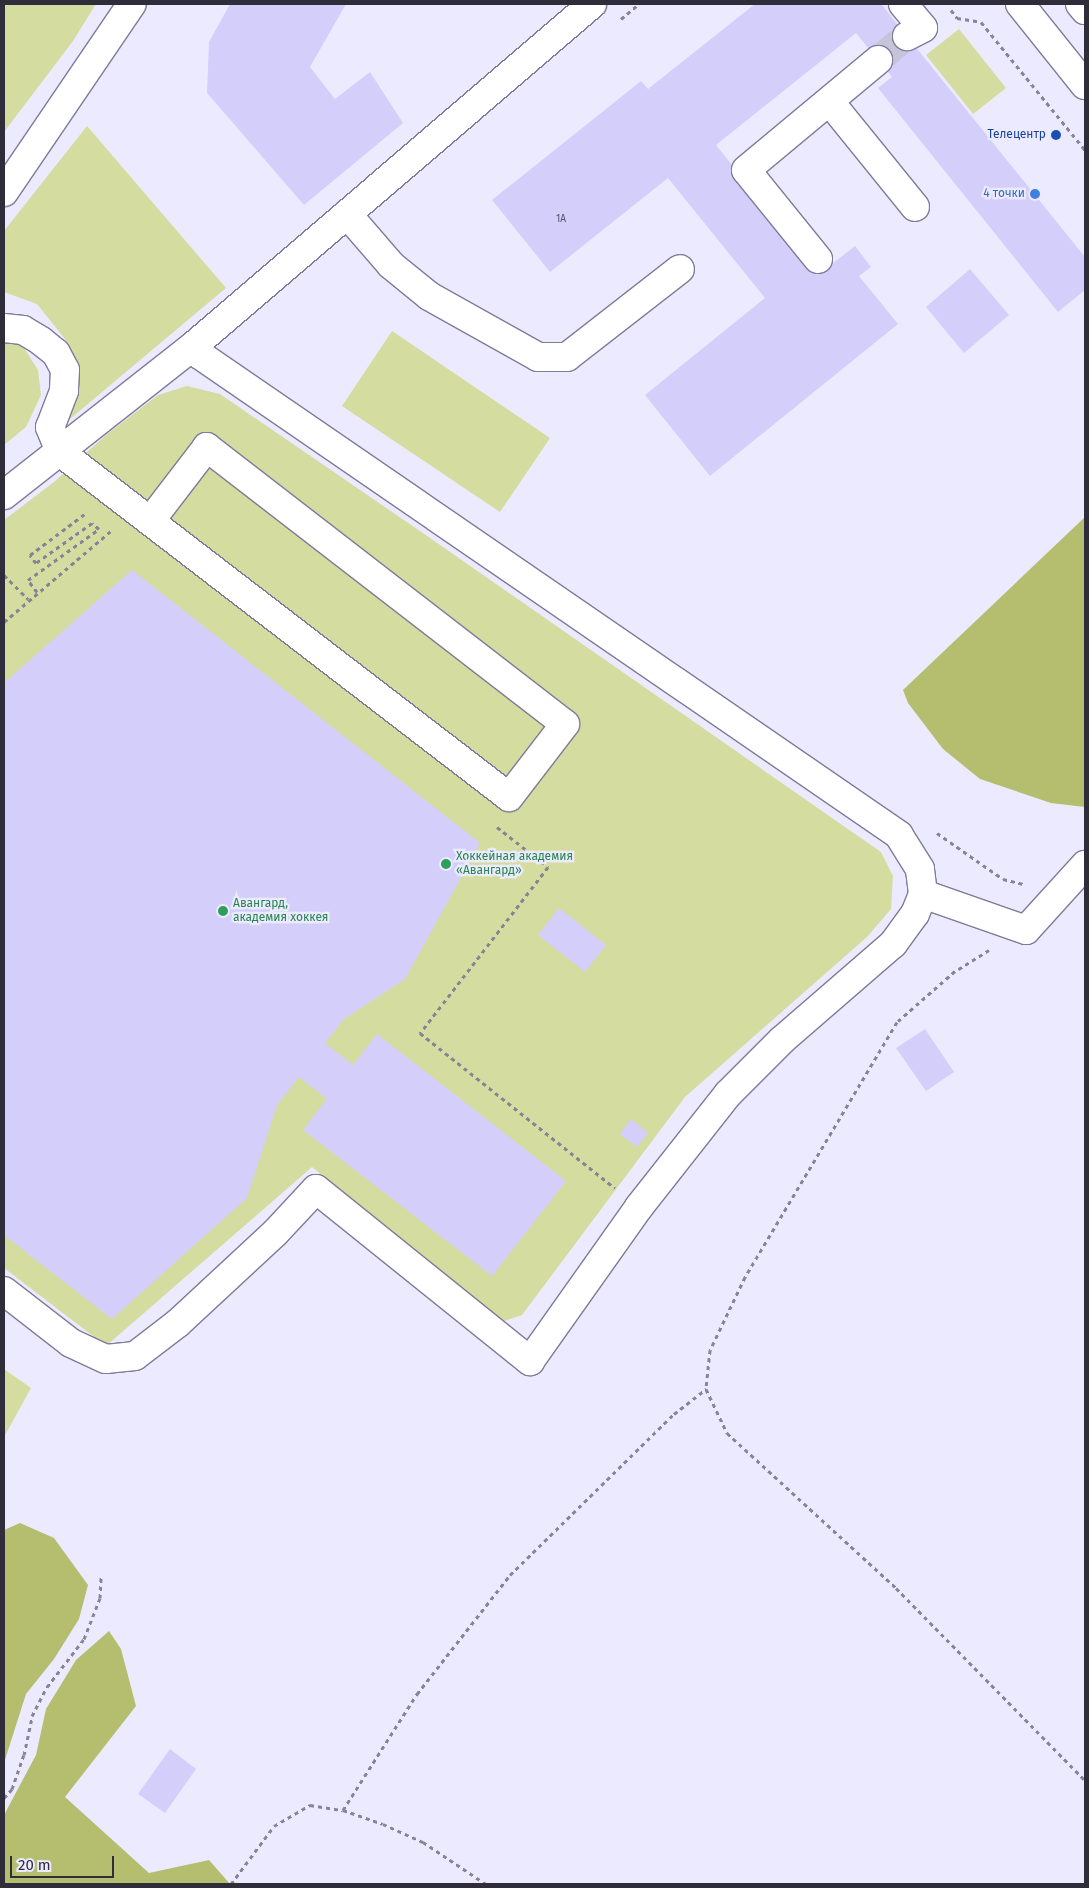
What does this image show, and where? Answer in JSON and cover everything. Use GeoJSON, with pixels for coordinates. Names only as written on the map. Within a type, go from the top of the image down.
{"type":"FeatureCollection","features":[{"type":"Feature","properties":{"kind":"main road"},"geometry":{"type":"LineString","coordinates":[[4,160],[109,4]]}},
{"type":"Feature","properties":{"kind":"main road"},"geometry":{"type":"LineString","coordinates":[[4,192],[132,4]]}},
{"type":"Feature","properties":{"kind":"main road"},"geometry":{"type":"LineString","coordinates":[[4,496],[192,347],[592,4]]}},
{"type":"Feature","properties":{"kind":"main road"},"geometry":{"type":"LineString","coordinates":[[903,4],[923,28],[907,36]]}},
{"type":"Feature","properties":{"kind":"main road"},"geometry":{"type":"LineString","coordinates":[[1020,4],[1085,85]]}},
{"type":"Feature","properties":{"kind":"main road"},"geometry":{"type":"LineString","coordinates":[[1080,4],[1085,10]]}},
{"type":"Feature","properties":{"kind":"main road"},"geometry":{"type":"LineString","coordinates":[[818,259],[746,170],[830,102],[878,60]]}},
{"type":"Feature","properties":{"kind":"main road"},"geometry":{"type":"LineString","coordinates":[[830,102],[915,207]]}},
{"type":"Feature","properties":{"kind":"main road"},"geometry":{"type":"LineString","coordinates":[[347,214],[391,264],[429,296],[538,357],[567,357],[680,269]]}},
{"type":"Feature","properties":{"kind":"main road"},"geometry":{"type":"LineString","coordinates":[[4,328],[23,330],[42,340],[56,353],[65,370],[64,391],[50,427],[60,452],[151,520],[509,797],[565,724],[207,447],[151,520]]}},
{"type":"Feature","properties":{"kind":"main road"},"geometry":{"type":"LineString","coordinates":[[4,1291],[71,1343],[106,1359],[135,1356],[185,1317],[275,1233],[316,1189],[530,1361],[639,1207],[728,1094],[782,1040],[893,944],[915,914],[923,894],[920,869],[899,835],[208,361],[192,347]]}},
{"type":"Feature","properties":{"kind":"main road"},"geometry":{"type":"LineString","coordinates":[[923,894],[1026,930],[1085,865]]}},
{"type":"Feature","properties":{"kind":"path"},"geometry":{"type":"LineString","coordinates":[[946,4],[958,18],[981,22],[1085,150]]}},
{"type":"Feature","properties":{"kind":"path"},"geometry":{"type":"LineString","coordinates":[[37,592],[28,580],[99,529],[92,523],[36,564],[30,555],[92,508]]}},
{"type":"Feature","properties":{"kind":"path"},"geometry":{"type":"LineString","coordinates":[[109,523],[122,534]]}},
{"type":"Feature","properties":{"kind":"path"},"geometry":{"type":"LineString","coordinates":[[4,622],[28,599],[114,528]]}},
{"type":"Feature","properties":{"kind":"path"},"geometry":{"type":"LineString","coordinates":[[4,575],[28,599]]}},
{"type":"Feature","properties":{"kind":"path"},"geometry":{"type":"LineString","coordinates":[[494,825],[548,867],[420,1033],[639,1207]]}},
{"type":"Feature","properties":{"kind":"path"},"geometry":{"type":"LineString","coordinates":[[1026,930],[955,971],[897,1022],[745,1277],[710,1350],[706,1389],[727,1433],[896,1588],[1085,1780]]}},
{"type":"Feature","properties":{"kind":"path"},"geometry":{"type":"LineString","coordinates":[[343,1810],[417,1694],[510,1575],[674,1414],[706,1389]]}},
{"type":"Feature","properties":{"kind":"path"},"geometry":{"type":"LineString","coordinates":[[4,1798],[12,1789],[24,1755],[32,1716],[47,1687],[84,1639],[100,1598],[101,1576]]}},
{"type":"Feature","properties":{"kind":"path"},"geometry":{"type":"LineString","coordinates":[[231,1884],[274,1826],[310,1805],[343,1810],[423,1842],[486,1884]]}},
{"type":"Feature","properties":{"kind":"green space"},"geometry":{"type":"Polygon","coordinates":[[[4,4],[96,4],[73,41],[4,132],[4,4]]]}},
{"type":"Feature","properties":{"kind":"green space"},"geometry":{"type":"Polygon","coordinates":[[[959,29],[1006,88],[973,114],[926,55],[959,29]]]}},
{"type":"Feature","properties":{"kind":"green space"},"geometry":{"type":"Polygon","coordinates":[[[87,126],[226,288],[64,424],[74,377],[69,344],[37,304],[4,292],[4,231],[87,126]]]}},
{"type":"Feature","properties":{"kind":"green space"},"geometry":{"type":"Polygon","coordinates":[[[392,331],[550,438],[500,512],[342,406],[392,331]]]}},
{"type":"Feature","properties":{"kind":"green space"},"geometry":{"type":"Polygon","coordinates":[[[4,337],[24,348],[38,370],[41,395],[26,427],[4,445],[4,337]]]}},
{"type":"Feature","properties":{"kind":"green space","name":"Хоккейная академия «Авангард»"},"geometry":{"type":"Polygon","coordinates":[[[187,386],[220,394],[433,540],[881,852],[893,876],[891,909],[867,937],[685,1097],[522,1315],[504,1321],[312,1167],[106,1346],[4,1268],[4,520],[54,482],[106,435],[158,395],[187,386]]]}},
{"type":"Feature","properties":{"kind":"green space"},"geometry":{"type":"Polygon","coordinates":[[[1085,517],[1085,807],[1051,803],[980,779],[943,749],[908,703],[903,690],[1085,517]]]}},
{"type":"Feature","properties":{"kind":"green space"},"geometry":{"type":"Polygon","coordinates":[[[4,1369],[31,1388],[4,1437],[4,1369]]]}},
{"type":"Feature","properties":{"kind":"green space"},"geometry":{"type":"Polygon","coordinates":[[[20,1523],[54,1538],[88,1585],[79,1619],[54,1659],[26,1694],[4,1763],[4,1530],[20,1523]]]}},
{"type":"Feature","properties":{"kind":"green space"},"geometry":{"type":"Polygon","coordinates":[[[109,1631],[121,1649],[136,1706],[65,1797],[149,1873],[209,1860],[230,1884],[4,1884],[4,1815],[36,1755],[46,1709],[76,1660],[109,1631]]]}},
{"type":"Feature","properties":{"kind":"building"},"geometry":{"type":"Polygon","coordinates":[[[230,4],[346,4],[310,67],[335,99],[370,72],[403,123],[304,205],[207,93],[209,42],[230,4]]]}},
{"type":"Feature","properties":{"kind":"building"},"geometry":{"type":"Polygon","coordinates":[[[755,4],[881,4],[1085,257],[1085,290],[1058,312],[878,88],[892,77],[856,33],[716,145],[819,274],[855,246],[871,267],[859,276],[898,324],[710,476],[645,395],[765,298],[668,178],[550,272],[492,200],[641,81],[648,89],[755,4]]]}},
{"type":"Feature","properties":{"kind":"building"},"geometry":{"type":"Polygon","coordinates":[[[970,269],[1009,315],[964,353],[926,307],[970,269]]]}},
{"type":"Feature","properties":{"kind":"building","name":"Авангард, академия хоккея"},"geometry":{"type":"Polygon","coordinates":[[[132,570],[480,843],[405,979],[344,1019],[325,1043],[353,1065],[377,1034],[566,1181],[492,1276],[303,1130],[327,1099],[299,1077],[277,1105],[247,1198],[112,1319],[4,1235],[4,683],[132,570]]]}},
{"type":"Feature","properties":{"kind":"building"},"geometry":{"type":"Polygon","coordinates":[[[559,908],[606,945],[585,972],[538,935],[559,908]]]}},
{"type":"Feature","properties":{"kind":"building"},"geometry":{"type":"Polygon","coordinates":[[[925,1029],[954,1072],[926,1091],[896,1048],[925,1029]]]}},
{"type":"Feature","properties":{"kind":"building"},"geometry":{"type":"Polygon","coordinates":[[[631,1119],[648,1133],[637,1147],[620,1134],[631,1119]]]}},
{"type":"Feature","properties":{"kind":"building"},"geometry":{"type":"Polygon","coordinates":[[[170,1749],[196,1769],[165,1813],[138,1794],[170,1749]]]}},
{"type":"Feature","properties":{"kind":"tunnel"},"geometry":{"type":"LineString","coordinates":[[878,60],[907,36]]}},
{"type":"Feature","properties":{"kind":"place","name":"Телецентр"},"geometry":{"type":"Point","coordinates":[1056,135]}},
{"type":"Feature","properties":{"kind":"place","name":"4 точки"},"geometry":{"type":"Point","coordinates":[1035,194]}},
{"type":"Feature","properties":{"kind":"place","name":"Хоккейная академия «Авангард»"},"geometry":{"type":"Point","coordinates":[446,864]}},
{"type":"Feature","properties":{"kind":"place","name":"Авангард, академия хоккея"},"geometry":{"type":"Point","coordinates":[223,911]}}]}
